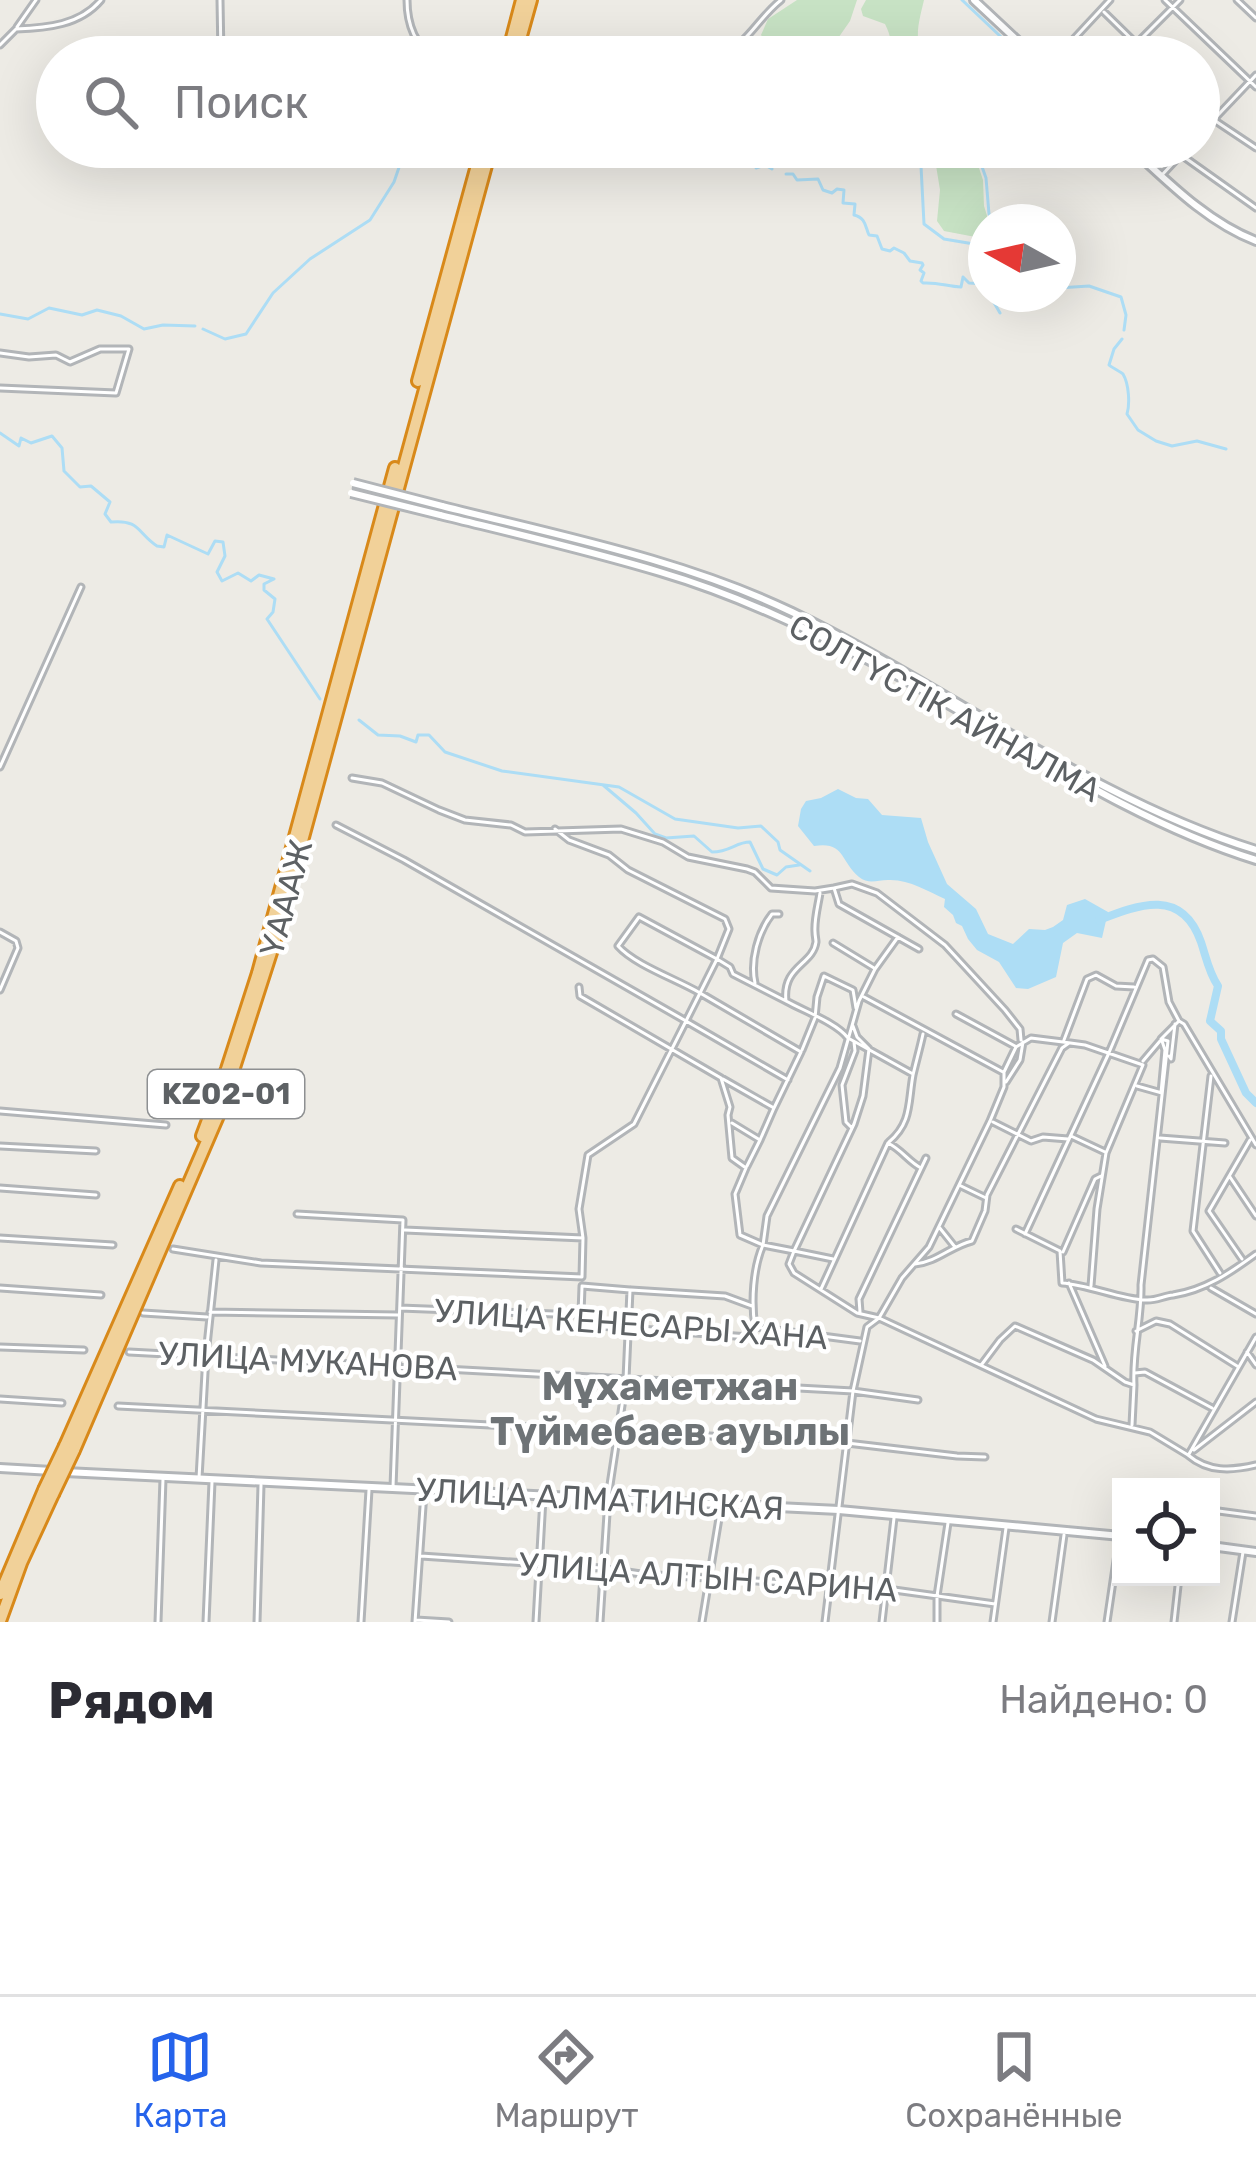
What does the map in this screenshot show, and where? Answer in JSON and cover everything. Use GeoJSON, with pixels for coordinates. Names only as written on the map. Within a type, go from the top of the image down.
{"type":"FeatureCollection","features":[{"type":"Feature","properties":{"kind":"highway"},"geometry":{"type":"LineString","coordinates":[[517,36],[526,0]]}},
{"type":"Feature","properties":{"kind":"highway","name":"ҮАААЖ"},"geometry":{"type":"LineString","coordinates":[[0,1594],[69,1448],[227,1070],[330,720],[480,168]]}},
{"type":"Feature","properties":{"kind":"highway","name":"ҮАААЖ"},"geometry":{"type":"LineString","coordinates":[[0,1621],[49,1492]]}},
{"type":"Feature","properties":{"kind":"street"},"geometry":{"type":"LineString","coordinates":[[0,45],[36,0]]}},
{"type":"Feature","properties":{"kind":"street"},"geometry":{"type":"LineString","coordinates":[[16,28],[52,28],[97,7],[101,0]]}},
{"type":"Feature","properties":{"kind":"street"},"geometry":{"type":"LineString","coordinates":[[220,0],[220,36]]}},
{"type":"Feature","properties":{"kind":"street"},"geometry":{"type":"LineString","coordinates":[[407,0],[415,36]]}},
{"type":"Feature","properties":{"kind":"street"},"geometry":{"type":"LineString","coordinates":[[749,36],[781,0]]}},
{"type":"Feature","properties":{"kind":"street"},"geometry":{"type":"LineString","coordinates":[[974,0],[1013,36]]}},
{"type":"Feature","properties":{"kind":"street"},"geometry":{"type":"LineString","coordinates":[[1077,36],[1110,0]]}},
{"type":"Feature","properties":{"kind":"street"},"geometry":{"type":"LineString","coordinates":[[1165,0],[1201,36]]}},
{"type":"Feature","properties":{"kind":"street"},"geometry":{"type":"LineString","coordinates":[[1144,36],[1180,0]]}},
{"type":"Feature","properties":{"kind":"street"},"geometry":{"type":"LineString","coordinates":[[1237,0],[1256,18]]}},
{"type":"Feature","properties":{"kind":"street"},"geometry":{"type":"LineString","coordinates":[[1101,10],[1128,36]]}},
{"type":"Feature","properties":{"kind":"street"},"geometry":{"type":"LineString","coordinates":[[1220,54],[1256,87]]}},
{"type":"Feature","properties":{"kind":"street"},"geometry":{"type":"LineString","coordinates":[[1220,113],[1256,75]]}},
{"type":"Feature","properties":{"kind":"street"},"geometry":{"type":"LineString","coordinates":[[1220,124],[1256,148]]}},
{"type":"Feature","properties":{"kind":"street"},"geometry":{"type":"LineString","coordinates":[[1152,168],[1218,222],[1256,241]]}},
{"type":"Feature","properties":{"kind":"street"},"geometry":{"type":"LineString","coordinates":[[1161,176],[1168,168]]}},
{"type":"Feature","properties":{"kind":"street"},"geometry":{"type":"LineString","coordinates":[[1197,168],[1256,208]]}},
{"type":"Feature","properties":{"kind":"street"},"geometry":{"type":"LineString","coordinates":[[0,353],[56,355],[70,362],[100,350],[129,349],[116,393],[0,388]]}},
{"type":"Feature","properties":{"kind":"street","name":"СОЛТҮСТІК АЙНАЛМА"},"geometry":{"type":"LineString","coordinates":[[353,483],[724,593],[904,680],[1096,792],[1256,860]]}},
{"type":"Feature","properties":{"kind":"street","name":"СОЛТҮСТІК АЙНАЛМА"},"geometry":{"type":"LineString","coordinates":[[351,493],[441,510]]}},
{"type":"Feature","properties":{"kind":"street","name":"СОЛТҮСТІК АЙНАЛМА"},"geometry":{"type":"LineString","coordinates":[[451,513],[666,564],[789,610],[892,663],[1098,783],[1256,850]]}},
{"type":"Feature","properties":{"kind":"street"},"geometry":{"type":"LineString","coordinates":[[0,767],[81,587]]}},
{"type":"Feature","properties":{"kind":"street"},"geometry":{"type":"LineString","coordinates":[[352,778],[382,783],[465,820],[511,825],[526,832],[621,830],[663,842],[688,857],[747,868],[771,888],[820,891],[851,884],[877,893],[945,944],[1020,1029],[1021,1039],[1004,1072],[1004,1087]]}},
{"type":"Feature","properties":{"kind":"street"},"geometry":{"type":"LineString","coordinates":[[336,825],[788,1081]]}},
{"type":"Feature","properties":{"kind":"street"},"geometry":{"type":"LineString","coordinates":[[555,829],[725,919],[729,929],[634,1124],[588,1155],[579,1209],[584,1238],[580,1316]]}},
{"type":"Feature","properties":{"kind":"street"},"geometry":{"type":"LineString","coordinates":[[834,888],[839,904],[920,949]]}},
{"type":"Feature","properties":{"kind":"street"},"geometry":{"type":"LineString","coordinates":[[786,1001],[784,991],[795,967],[816,944],[820,891]]}},
{"type":"Feature","properties":{"kind":"street"},"geometry":{"type":"LineString","coordinates":[[755,985],[751,969],[763,926],[772,914],[779,914]]}},
{"type":"Feature","properties":{"kind":"street"},"geometry":{"type":"LineString","coordinates":[[801,1052],[658,969],[642,965],[618,946],[640,917],[717,959],[733,974],[841,1028],[851,1039],[913,1074]]}},
{"type":"Feature","properties":{"kind":"street"},"geometry":{"type":"LineString","coordinates":[[0,932],[16,941],[18,948],[0,990]]}},
{"type":"Feature","properties":{"kind":"street"},"geometry":{"type":"LineString","coordinates":[[754,1327],[766,1216],[840,1068],[862,996],[898,938]]}},
{"type":"Feature","properties":{"kind":"street"},"geometry":{"type":"LineString","coordinates":[[833,943],[875,969]]}},
{"type":"Feature","properties":{"kind":"street"},"geometry":{"type":"LineString","coordinates":[[1025,1234],[1148,961],[1153,959],[1166,973],[1177,1022],[1171,1059],[1166,1052]]}},
{"type":"Feature","properties":{"kind":"street"},"geometry":{"type":"LineString","coordinates":[[914,1264],[930,1263],[972,1241],[986,1198],[1066,1042],[1087,979],[1096,975],[1116,986],[1137,986]]}},
{"type":"Feature","properties":{"kind":"street"},"geometry":{"type":"LineString","coordinates":[[833,1259],[763,1245],[740,1235],[735,1194],[815,1018],[824,976],[853,990],[856,1012]]}},
{"type":"Feature","properties":{"kind":"street"},"geometry":{"type":"LineString","coordinates":[[578,987],[580,996],[775,1108]]}},
{"type":"Feature","properties":{"kind":"street"},"geometry":{"type":"LineString","coordinates":[[862,996],[1004,1072]]}},
{"type":"Feature","properties":{"kind":"street"},"geometry":{"type":"LineString","coordinates":[[956,1014],[1016,1047]]}},
{"type":"Feature","properties":{"kind":"street"},"geometry":{"type":"LineString","coordinates":[[1141,1062],[1177,1022]]}},
{"type":"Feature","properties":{"kind":"street"},"geometry":{"type":"LineString","coordinates":[[1177,1022],[1184,1024],[1256,1145]]}},
{"type":"Feature","properties":{"kind":"street"},"geometry":{"type":"LineString","coordinates":[[853,1024],[857,1037],[869,1049]]}},
{"type":"Feature","properties":{"kind":"street"},"geometry":{"type":"LineString","coordinates":[[821,1291],[888,1143],[909,1116],[913,1074],[925,1031]]}},
{"type":"Feature","properties":{"kind":"street"},"geometry":{"type":"LineString","coordinates":[[1016,1047],[1031,1038],[1066,1042],[1141,1062]]}},
{"type":"Feature","properties":{"kind":"street"},"geometry":{"type":"LineString","coordinates":[[851,1039],[855,1052],[842,1085],[846,1122],[852,1128]]}},
{"type":"Feature","properties":{"kind":"street"},"geometry":{"type":"LineString","coordinates":[[825,1622],[853,1390],[867,1327],[879,1318],[902,1277],[928,1246],[1019,1060],[1024,1040]]}},
{"type":"Feature","properties":{"kind":"street"},"geometry":{"type":"LineString","coordinates":[[1133,1428],[1136,1331],[1168,1041],[1161,1040]]}},
{"type":"Feature","properties":{"kind":"street"},"geometry":{"type":"LineString","coordinates":[[869,1049],[863,1096],[794,1251],[789,1264],[794,1273],[860,1314],[879,1318],[1096,1419],[1150,1432],[1191,1460],[1221,1470],[1256,1465]]}},
{"type":"Feature","properties":{"kind":"street"},"geometry":{"type":"LineString","coordinates":[[1091,1286],[1106,1153],[1136,1086],[1141,1062]]}},
{"type":"Feature","properties":{"kind":"street"},"geometry":{"type":"LineString","coordinates":[[1214,1076],[1209,1077],[1193,1231],[1222,1274]]}},
{"type":"Feature","properties":{"kind":"street"},"geometry":{"type":"LineString","coordinates":[[721,1078],[730,1107],[732,1158],[746,1168]]}},
{"type":"Feature","properties":{"kind":"street"},"geometry":{"type":"LineString","coordinates":[[1136,1086],[1162,1093]]}},
{"type":"Feature","properties":{"kind":"street"},"geometry":{"type":"LineString","coordinates":[[0,1111],[166,1125]]}},
{"type":"Feature","properties":{"kind":"street"},"geometry":{"type":"LineString","coordinates":[[990,1121],[1031,1141],[1070,1138],[1106,1153]]}},
{"type":"Feature","properties":{"kind":"street"},"geometry":{"type":"LineString","coordinates":[[730,1122],[760,1140]]}},
{"type":"Feature","properties":{"kind":"street"},"geometry":{"type":"LineString","coordinates":[[1159,1138],[1225,1143]]}},
{"type":"Feature","properties":{"kind":"street"},"geometry":{"type":"LineString","coordinates":[[1245,1262],[1209,1211],[1251,1138]]}},
{"type":"Feature","properties":{"kind":"street"},"geometry":{"type":"LineString","coordinates":[[888,1143],[921,1168]]}},
{"type":"Feature","properties":{"kind":"street"},"geometry":{"type":"LineString","coordinates":[[0,1146],[96,1151]]}},
{"type":"Feature","properties":{"kind":"street"},"geometry":{"type":"LineString","coordinates":[[860,1314],[859,1299],[926,1158]]}},
{"type":"Feature","properties":{"kind":"street"},"geometry":{"type":"LineString","coordinates":[[1061,1255],[1095,1179],[1102,1175]]}},
{"type":"Feature","properties":{"kind":"street"},"geometry":{"type":"LineString","coordinates":[[1228,1175],[1256,1216]]}},
{"type":"Feature","properties":{"kind":"street"},"geometry":{"type":"LineString","coordinates":[[957,1185],[986,1198]]}},
{"type":"Feature","properties":{"kind":"street"},"geometry":{"type":"LineString","coordinates":[[0,1188],[96,1195]]}},
{"type":"Feature","properties":{"kind":"street"},"geometry":{"type":"LineString","coordinates":[[297,1214],[404,1220],[393,1489]]}},
{"type":"Feature","properties":{"kind":"street"},"geometry":{"type":"LineString","coordinates":[[938,1226],[955,1247]]}},
{"type":"Feature","properties":{"kind":"street"},"geometry":{"type":"LineString","coordinates":[[1016,1229],[1060,1250],[1062,1283],[1142,1301],[1208,1286],[1255,1255]]}},
{"type":"Feature","properties":{"kind":"street"},"geometry":{"type":"LineString","coordinates":[[403,1230],[584,1238]]}},
{"type":"Feature","properties":{"kind":"street"},"geometry":{"type":"LineString","coordinates":[[0,1238],[113,1245]]}},
{"type":"Feature","properties":{"kind":"street"},"geometry":{"type":"LineString","coordinates":[[173,1249],[261,1263],[582,1277]]}},
{"type":"Feature","properties":{"kind":"street"},"geometry":{"type":"LineString","coordinates":[[199,1480],[217,1258]]}},
{"type":"Feature","properties":{"kind":"street"},"geometry":{"type":"LineString","coordinates":[[1069,1283],[1106,1368]]}},
{"type":"Feature","properties":{"kind":"street"},"geometry":{"type":"LineString","coordinates":[[582,1286],[725,1296],[753,1307]]}},
{"type":"Feature","properties":{"kind":"street"},"geometry":{"type":"LineString","coordinates":[[1208,1286],[1256,1314]]}},
{"type":"Feature","properties":{"kind":"street"},"geometry":{"type":"LineString","coordinates":[[0,1288],[101,1294]]}},
{"type":"Feature","properties":{"kind":"street"},"geometry":{"type":"LineString","coordinates":[[600,1622],[608,1498],[626,1378],[630,1289]]}},
{"type":"Feature","properties":{"kind":"street","name":"УЛИЦА КЕНЕСАРЫ ХАНА"},"geometry":{"type":"LineString","coordinates":[[143,1313],[400,1311],[580,1316],[584,1325],[749,1337],[754,1327],[862,1342]]}},
{"type":"Feature","properties":{"kind":"street"},"geometry":{"type":"LineString","coordinates":[[1138,1314],[1170,1324],[1238,1367]]}},
{"type":"Feature","properties":{"kind":"street"},"geometry":{"type":"LineString","coordinates":[[1136,1331],[1156,1321]]}},
{"type":"Feature","properties":{"kind":"street"},"geometry":{"type":"LineString","coordinates":[[981,1366],[1016,1326],[1134,1385]]}},
{"type":"Feature","properties":{"kind":"street"},"geometry":{"type":"LineString","coordinates":[[1189,1455],[1256,1337]]}},
{"type":"Feature","properties":{"kind":"street"},"geometry":{"type":"LineString","coordinates":[[0,1347],[84,1350]]}},
{"type":"Feature","properties":{"kind":"street","name":"УЛИЦА МУКАНОВА"},"geometry":{"type":"LineString","coordinates":[[129,1352],[853,1390],[918,1400]]}},
{"type":"Feature","properties":{"kind":"street"},"geometry":{"type":"LineString","coordinates":[[1247,1352],[1256,1364]]}},
{"type":"Feature","properties":{"kind":"street"},"geometry":{"type":"LineString","coordinates":[[1133,1373],[1147,1373],[1213,1409]]}},
{"type":"Feature","properties":{"kind":"street"},"geometry":{"type":"LineString","coordinates":[[0,1399],[62,1402]]}},
{"type":"Feature","properties":{"kind":"street"},"geometry":{"type":"LineString","coordinates":[[1189,1455],[1256,1402]]}},
{"type":"Feature","properties":{"kind":"street"},"geometry":{"type":"LineString","coordinates":[[118,1406],[847,1443],[985,1457]]}},
{"type":"Feature","properties":{"kind":"street"},"geometry":{"type":"LineString","coordinates":[[1205,1425],[1211,1434]]}},
{"type":"Feature","properties":{"kind":"street","name":"УЛИЦА АЛМАТИНСКАЯ"},"geometry":{"type":"LineString","coordinates":[[0,1468],[839,1510],[1112,1535]]}},
{"type":"Feature","properties":{"kind":"street"},"geometry":{"type":"LineString","coordinates":[[158,1622],[164,1477]]}},
{"type":"Feature","properties":{"kind":"street"},"geometry":{"type":"LineString","coordinates":[[206,1622],[212,1480]]}},
{"type":"Feature","properties":{"kind":"street"},"geometry":{"type":"LineString","coordinates":[[257,1622],[261,1483]]}},
{"type":"Feature","properties":{"kind":"street"},"geometry":{"type":"LineString","coordinates":[[361,1622],[369,1488]]}},
{"type":"Feature","properties":{"kind":"street"},"geometry":{"type":"LineString","coordinates":[[424,1491],[416,1621],[449,1622]]}},
{"type":"Feature","properties":{"kind":"street"},"geometry":{"type":"LineString","coordinates":[[536,1622],[543,1495]]}},
{"type":"Feature","properties":{"kind":"street"},"geometry":{"type":"LineString","coordinates":[[703,1622],[721,1504]]}},
{"type":"Feature","properties":{"kind":"street"},"geometry":{"type":"LineString","coordinates":[[1220,1511],[1256,1516]]}},
{"type":"Feature","properties":{"kind":"street"},"geometry":{"type":"LineString","coordinates":[[882,1622],[894,1516]]}},
{"type":"Feature","properties":{"kind":"street"},"geometry":{"type":"LineString","coordinates":[[937,1622],[949,1521]]}},
{"type":"Feature","properties":{"kind":"street"},"geometry":{"type":"LineString","coordinates":[[993,1622],[1007,1526]]}},
{"type":"Feature","properties":{"kind":"street"},"geometry":{"type":"LineString","coordinates":[[1052,1622],[1064,1530]]}},
{"type":"Feature","properties":{"kind":"street"},"geometry":{"type":"LineString","coordinates":[[1220,1547],[1256,1552]]}},
{"type":"Feature","properties":{"kind":"street"},"geometry":{"type":"LineString","coordinates":[[1232,1622],[1243,1550]]}},
{"type":"Feature","properties":{"kind":"street","name":"УЛИЦА АЛТЫН САРИНА"},"geometry":{"type":"LineString","coordinates":[[421,1556],[886,1589],[995,1604]]}},
{"type":"Feature","properties":{"kind":"street"},"geometry":{"type":"LineString","coordinates":[[1106,1622],[1112,1585]]}},
{"type":"Feature","properties":{"kind":"street"},"geometry":{"type":"LineString","coordinates":[[1174,1622],[1178,1586]]}},
{"type":"Feature","properties":{"kind":"green space"},"geometry":{"type":"Polygon","coordinates":[[[797,0],[857,0],[840,36],[762,36],[768,19],[797,0]]]}},
{"type":"Feature","properties":{"kind":"green space"},"geometry":{"type":"Polygon","coordinates":[[[866,0],[924,0],[918,36],[889,36],[885,24],[863,16],[866,0]]]}},
{"type":"Feature","properties":{"kind":"green space"},"geometry":{"type":"Polygon","coordinates":[[[936,168],[979,168],[984,204],[968,204],[968,236],[944,231],[937,221],[936,168]]]}},
{"type":"Feature","properties":{"kind":"water"},"geometry":{"type":"Polygon","coordinates":[[[838,789],[868,799],[882,815],[921,818],[947,884],[976,909],[988,934],[1013,944],[1029,929],[1053,927],[1063,920],[1067,905],[1085,899],[1108,912],[1102,938],[1077,933],[1063,943],[1056,977],[1028,989],[1016,988],[999,962],[968,939],[944,907],[945,899],[903,881],[863,879],[837,849],[814,846],[798,826],[801,809],[806,801],[838,789]]]}},
{"type":"Feature","properties":{"kind":"waterway"},"geometry":{"type":"LineString","coordinates":[[962,0],[1000,36]]}},
{"type":"Feature","properties":{"kind":"waterway"},"geometry":{"type":"LineString","coordinates":[[203,329],[225,339],[246,334],[273,293],[310,259],[370,220],[399,168]]}},
{"type":"Feature","properties":{"kind":"waterway"},"geometry":{"type":"LineString","coordinates":[[921,168],[924,224],[944,239],[968,243]]}},
{"type":"Feature","properties":{"kind":"waterway"},"geometry":{"type":"LineString","coordinates":[[982,168],[988,204]]}},
{"type":"Feature","properties":{"kind":"waterway"},"geometry":{"type":"LineString","coordinates":[[786,174],[797,180],[818,179],[823,190],[832,193],[844,190],[843,203],[855,204],[854,215],[863,220],[869,235],[877,236],[882,249],[894,248],[910,261],[922,263],[923,283],[961,287],[963,277],[968,282]]}},
{"type":"Feature","properties":{"kind":"waterway"},"geometry":{"type":"LineString","coordinates":[[1076,287],[1089,286],[1121,297],[1124,330]]}},
{"type":"Feature","properties":{"kind":"waterway"},"geometry":{"type":"LineString","coordinates":[[0,314],[28,319],[49,308],[82,315],[97,310],[144,329],[195,326]]}},
{"type":"Feature","properties":{"kind":"waterway"},"geometry":{"type":"LineString","coordinates":[[1122,339],[1109,365],[1125,378],[1127,414],[1138,430],[1172,446],[1197,441],[1226,449]]}},
{"type":"Feature","properties":{"kind":"waterway"},"geometry":{"type":"LineString","coordinates":[[0,433],[19,446],[21,438],[31,443],[52,436],[62,448],[64,471],[80,487],[91,486],[110,502],[105,514],[111,522],[133,525],[157,546],[164,547],[167,535],[208,554],[215,541],[223,542],[225,556],[217,572],[222,581],[238,573],[251,581],[259,575],[274,579],[264,584],[275,599],[267,619],[320,699]]}},
{"type":"Feature","properties":{"kind":"waterway"},"geometry":{"type":"LineString","coordinates":[[359,720],[378,735],[416,742],[418,735],[429,735],[445,752],[502,771],[619,787],[675,819],[738,828],[761,826],[780,850],[810,871]]}},
{"type":"Feature","properties":{"kind":"waterway"},"geometry":{"type":"LineString","coordinates":[[603,785],[655,834],[694,836],[712,852],[750,842],[763,869],[777,875],[799,865]]}},
{"type":"Feature","properties":{"kind":"waterway"},"geometry":{"type":"LineString","coordinates":[[1099,920],[1158,905],[1171,907],[1193,925],[1218,986],[1210,1021],[1221,1031],[1246,1093],[1256,1103]]}},
{"type":"Feature","properties":{"kind":"district","name":"Мұхаметжан Түймебаев ауылы"},"geometry":{"type":"Point","coordinates":[670,1410]}}]}
